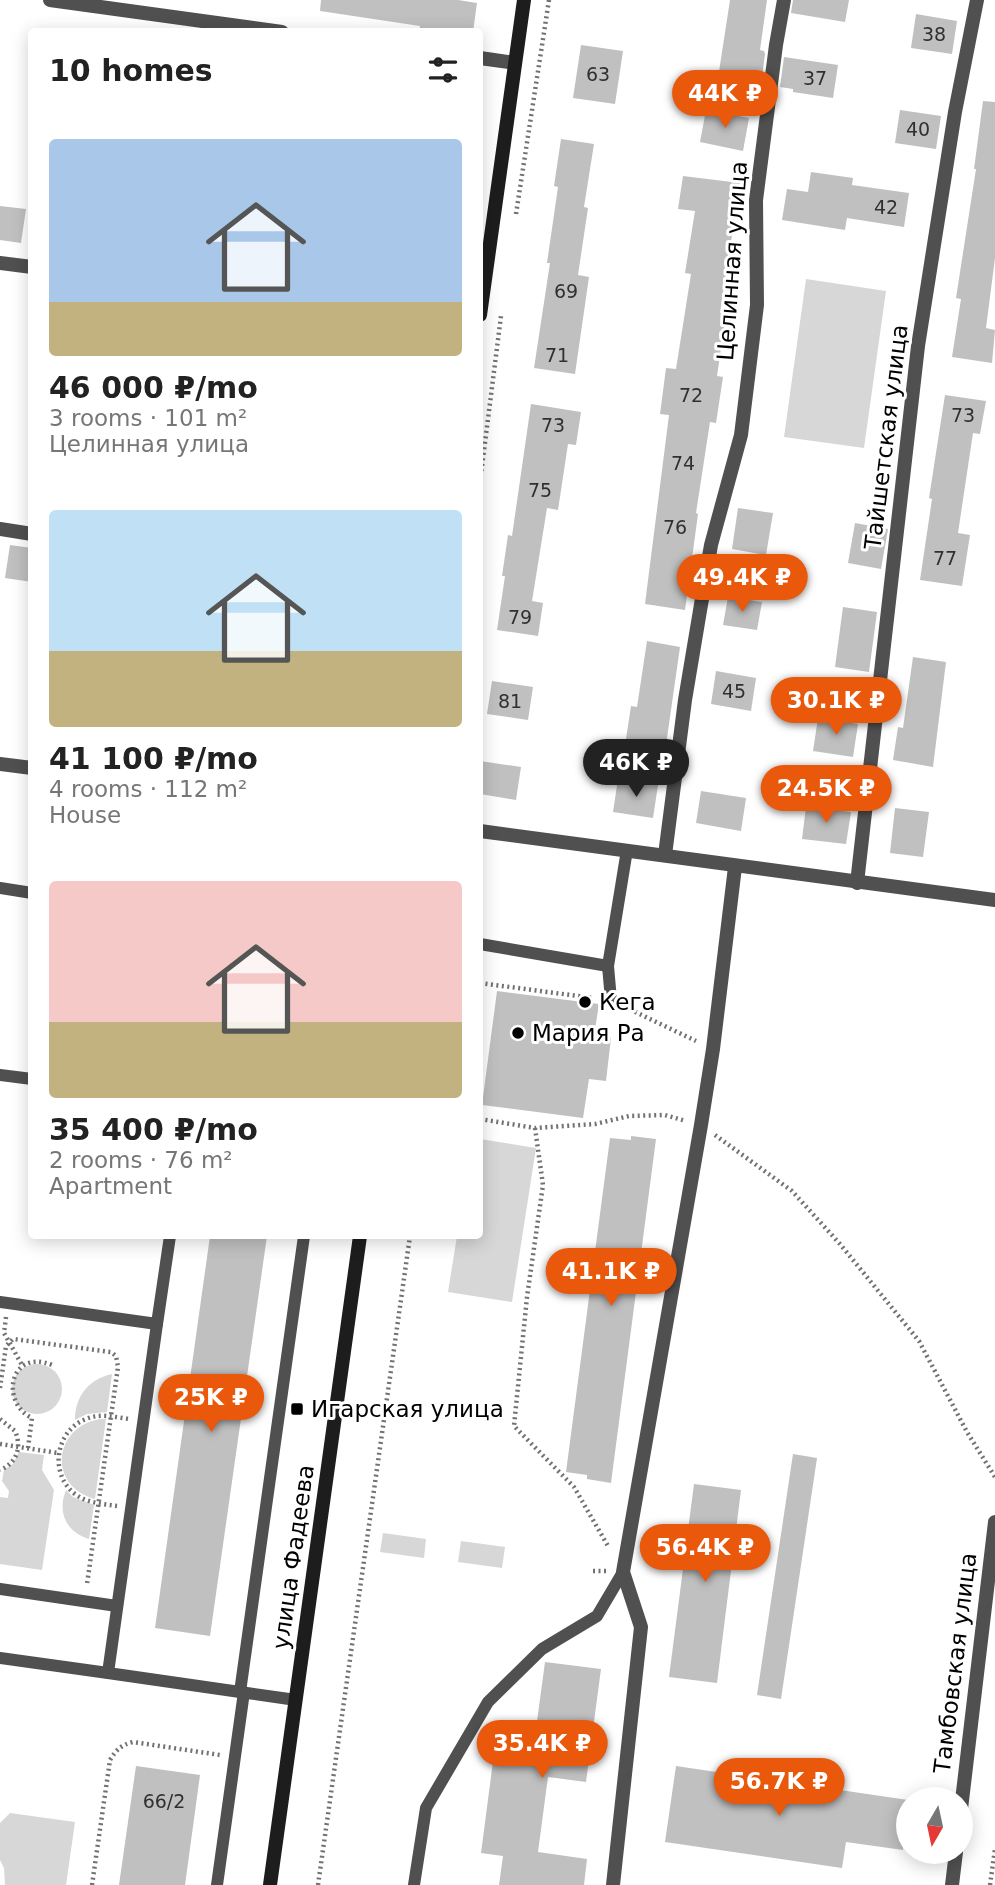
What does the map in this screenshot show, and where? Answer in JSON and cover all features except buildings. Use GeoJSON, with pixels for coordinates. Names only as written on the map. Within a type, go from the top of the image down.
{"type":"FeatureCollection","features":[{"type":"Feature","properties":{"kind":"street"},"geometry":{"type":"LineString","coordinates":[[50,0],[253,28]]}},
{"type":"Feature","properties":{"kind":"street"},"geometry":{"type":"LineString","coordinates":[[483,293],[524,0]]}},
{"type":"Feature","properties":{"kind":"street","name":"Целинная улица"},"geometry":{"type":"LineString","coordinates":[[665,855],[685,700],[711,545],[741,435],[757,305],[756,200],[784,0]]}},
{"type":"Feature","properties":{"kind":"street","name":"Тайшетская улица"},"geometry":{"type":"LineString","coordinates":[[857,883],[918,346],[955,113],[977,0]]}},
{"type":"Feature","properties":{"kind":"street"},"geometry":{"type":"LineString","coordinates":[[483,58],[515,63]]}},
{"type":"Feature","properties":{"kind":"street"},"geometry":{"type":"LineString","coordinates":[[0,263],[28,266]]}},
{"type":"Feature","properties":{"kind":"street"},"geometry":{"type":"LineString","coordinates":[[0,529],[28,533]]}},
{"type":"Feature","properties":{"kind":"street"},"geometry":{"type":"LineString","coordinates":[[0,764],[28,768]]}},
{"type":"Feature","properties":{"kind":"street"},"geometry":{"type":"LineString","coordinates":[[483,831],[995,900]]}},
{"type":"Feature","properties":{"kind":"street"},"geometry":{"type":"LineString","coordinates":[[614,1885],[641,1627],[623,1572],[701,1125],[735,867]]}},
{"type":"Feature","properties":{"kind":"street","name":"улица Фадеева"},"geometry":{"type":"LineString","coordinates":[[270,1885],[360,1239]]}},
{"type":"Feature","properties":{"kind":"street","name":"Тамбовская улица"},"geometry":{"type":"LineString","coordinates":[[964,1787],[995,1522]]}},
{"type":"Feature","properties":{"kind":"street"},"geometry":{"type":"LineString","coordinates":[[952,1885],[955,1864]]}},
{"type":"Feature","properties":{"kind":"lane"},"geometry":{"type":"LineString","coordinates":[[611,1000],[608,966],[627,850]]}},
{"type":"Feature","properties":{"kind":"lane"},"geometry":{"type":"LineString","coordinates":[[0,888],[28,892]]}},
{"type":"Feature","properties":{"kind":"lane"},"geometry":{"type":"LineString","coordinates":[[483,945],[608,966]]}},
{"type":"Feature","properties":{"kind":"lane"},"geometry":{"type":"LineString","coordinates":[[0,1075],[28,1078]]}},
{"type":"Feature","properties":{"kind":"lane"},"geometry":{"type":"LineString","coordinates":[[108,1673],[170,1239]]}},
{"type":"Feature","properties":{"kind":"lane"},"geometry":{"type":"LineString","coordinates":[[217,1885],[304,1239]]}},
{"type":"Feature","properties":{"kind":"lane"},"geometry":{"type":"LineString","coordinates":[[4,1302],[157,1324]]}},
{"type":"Feature","properties":{"kind":"lane"},"geometry":{"type":"LineString","coordinates":[[414,1885],[426,1808],[488,1702],[542,1649],[597,1616],[623,1572]]}},
{"type":"Feature","properties":{"kind":"lane"},"geometry":{"type":"LineString","coordinates":[[0,1589],[117,1606]]}},
{"type":"Feature","properties":{"kind":"lane"},"geometry":{"type":"LineString","coordinates":[[0,1658],[296,1700]]}},
{"type":"Feature","properties":{"kind":"path"},"geometry":{"type":"LineString","coordinates":[[515,220],[549,0]]}},
{"type":"Feature","properties":{"kind":"path"},"geometry":{"type":"LineString","coordinates":[[483,459],[503,303]]}},
{"type":"Feature","properties":{"kind":"path"},"geometry":{"type":"LineString","coordinates":[[483,1120],[534,1128],[595,1124],[629,1116],[665,1115],[701,1125],[792,1191],[840,1244],[919,1341],[967,1432],[995,1477]]}},
{"type":"Feature","properties":{"kind":"path"},"geometry":{"type":"LineString","coordinates":[[534,1128],[543,1185],[527,1297],[514,1426],[574,1487],[623,1572]]}},
{"type":"Feature","properties":{"kind":"path"},"geometry":{"type":"LineString","coordinates":[[318,1885],[410,1239]]}},
{"type":"Feature","properties":{"kind":"path"},"geometry":{"type":"LineString","coordinates":[[4,1302],[4,1333],[22,1365]]}},
{"type":"Feature","properties":{"kind":"path"},"geometry":{"type":"LineString","coordinates":[[9,1341],[19,1339],[111,1352],[116,1356],[118,1367],[87,1585]]}},
{"type":"Feature","properties":{"kind":"path"},"geometry":{"type":"LineString","coordinates":[[0,1388],[9,1341]]}},
{"type":"Feature","properties":{"kind":"path"},"geometry":{"type":"LineString","coordinates":[[27,1448],[32,1418],[21,1414],[13,1406],[8,1396],[8,1385],[12,1374],[30,1361],[52,1365]]}},
{"type":"Feature","properties":{"kind":"path"},"geometry":{"type":"LineString","coordinates":[[98,1503],[86,1500],[67,1486],[58,1464],[58,1453],[68,1431],[77,1423],[88,1418],[111,1416]]}},
{"type":"Feature","properties":{"kind":"path"},"geometry":{"type":"LineString","coordinates":[[0,1419],[15,1431],[19,1447],[12,1463],[0,1470]]}},
{"type":"Feature","properties":{"kind":"path"},"geometry":{"type":"LineString","coordinates":[[0,1444],[58,1453]]}},
{"type":"Feature","properties":{"kind":"path"},"geometry":{"type":"LineString","coordinates":[[593,1571],[623,1572]]}},
{"type":"Feature","properties":{"kind":"path"},"geometry":{"type":"LineString","coordinates":[[92,1885],[110,1759],[116,1750],[133,1742],[235,1757]]}},
{"type":"Feature","properties":{"kind":"path"},"geometry":{"type":"LineString","coordinates":[[990,1885],[995,1849]]}},
{"type":"Feature","properties":{"kind":"shaded area"},"geometry":{"type":"Polygon","coordinates":[[[806,279],[886,291],[864,448],[784,437],[806,279]]]}},
{"type":"Feature","properties":{"kind":"shaded area"},"geometry":{"type":"Polygon","coordinates":[[[483,1139],[536,1148],[512,1302],[448,1292],[457,1239],[483,1239],[483,1139]]]}},
{"type":"Feature","properties":{"kind":"shaded area"},"geometry":{"type":"Polygon","coordinates":[[[37,1364],[55,1371],[62,1389],[55,1407],[37,1414],[19,1407],[12,1389],[19,1371],[37,1364]]]}},
{"type":"Feature","properties":{"kind":"shaded area"},"geometry":{"type":"Polygon","coordinates":[[[112,1374],[107,1412],[87,1414],[75,1420],[78,1403],[85,1390],[90,1384],[112,1374]]]}},
{"type":"Feature","properties":{"kind":"shaded area"},"geometry":{"type":"Polygon","coordinates":[[[106,1419],[95,1499],[80,1492],[69,1482],[63,1470],[62,1457],[65,1444],[73,1433],[84,1424],[106,1419]]]}},
{"type":"Feature","properties":{"kind":"shaded area"},"geometry":{"type":"Polygon","coordinates":[[[19,1452],[44,1455],[42,1470],[54,1490],[42,1570],[0,1564],[0,1497],[8,1498],[9,1491],[2,1481],[4,1470],[13,1464],[19,1452]]]}},
{"type":"Feature","properties":{"kind":"shaded area"},"geometry":{"type":"Polygon","coordinates":[[[66,1490],[73,1497],[94,1505],[89,1539],[74,1531],[66,1520],[63,1498],[66,1490]]]}},
{"type":"Feature","properties":{"kind":"shaded area"},"geometry":{"type":"Polygon","coordinates":[[[383,1533],[426,1539],[424,1558],[380,1552],[383,1533]]]}},
{"type":"Feature","properties":{"kind":"shaded area"},"geometry":{"type":"Polygon","coordinates":[[[461,1541],[505,1547],[502,1568],[458,1562],[461,1541]]]}},
{"type":"Feature","properties":{"kind":"shaded area"},"geometry":{"type":"Polygon","coordinates":[[[10,1813],[75,1822],[66,1885],[5,1885],[4,1868],[0,1860],[0,1823],[10,1813]]]}},
{"type":"Feature","properties":{"kind":"place","name":"Кега"},"geometry":{"type":"Point","coordinates":[585,1002]}},
{"type":"Feature","properties":{"kind":"place","name":"Мария Ра"},"geometry":{"type":"Point","coordinates":[518,1033]}},
{"type":"Feature","properties":{"kind":"place","name":"Игарская улица"},"geometry":{"type":"Point","coordinates":[297,1409]}}]}
